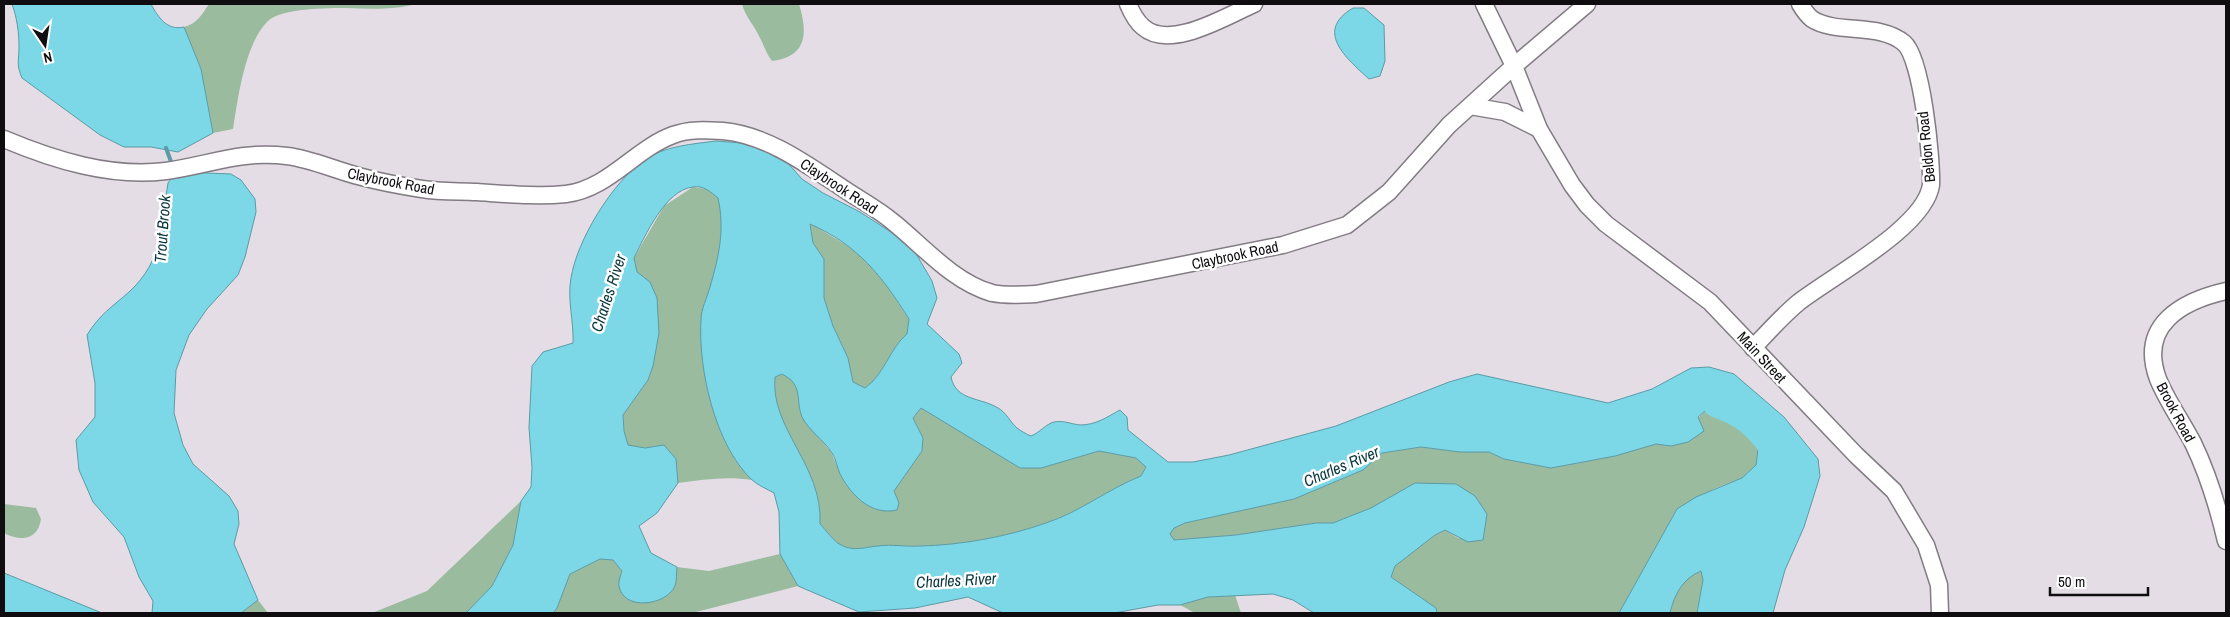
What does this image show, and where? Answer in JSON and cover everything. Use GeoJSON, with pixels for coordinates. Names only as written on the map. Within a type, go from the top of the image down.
{"type":"FeatureCollection","features":[{"type":"Feature","properties":{"kind":"street"},"geometry":{"type":"LineString","coordinates":[[1128,4],[1142,26],[1159,35],[1176,36],[1254,4]]}},
{"type":"Feature","properties":{"kind":"street","name":"Main Street"},"geometry":{"type":"LineString","coordinates":[[1484,4],[1514,66],[1539,129],[1572,185],[1587,206],[1606,224],[1710,302],[1856,455],[1894,491],[1926,546],[1939,585],[1940,613]]}},
{"type":"Feature","properties":{"kind":"street","name":"Claybrook Road"},"geometry":{"type":"LineString","coordinates":[[4,139],[25,148],[93,167],[120,172],[173,170],[231,156],[254,153],[290,156],[359,176],[424,190],[522,195],[570,193],[604,180],[656,143],[674,135],[689,131],[708,130],[737,132],[787,152],[813,168],[890,219],[956,275],[993,293],[1014,296],[1082,287],[1236,255],[1312,237],[1347,225],[1389,192],[1449,125],[1514,66],[1587,4]]}},
{"type":"Feature","properties":{"kind":"street","name":"Beldon Road"},"geometry":{"type":"LineString","coordinates":[[1753,348],[1799,302],[1912,221],[1927,200],[1931,185],[1917,68],[1910,49],[1891,35],[1817,22],[1807,14],[1800,4]]}},
{"type":"Feature","properties":{"kind":"street"},"geometry":{"type":"LineString","coordinates":[[1470,106],[1505,112],[1539,129]]}},
{"type":"Feature","properties":{"kind":"street","name":"Brook Road"},"geometry":{"type":"LineString","coordinates":[[2226,291],[2198,298],[2172,313],[2158,334],[2154,358],[2159,380],[2193,444],[2212,490],[2226,540]]}},
{"type":"Feature","properties":{"kind":"green space"},"geometry":{"type":"Polygon","coordinates":[[[209,4],[416,4],[382,9],[339,8],[294,11],[274,17],[260,31],[248,57],[240,87],[233,129],[213,133],[201,69],[184,27],[196,21],[209,4]]]}},
{"type":"Feature","properties":{"kind":"green space"},"geometry":{"type":"Polygon","coordinates":[[[742,4],[799,4],[804,34],[798,49],[784,59],[772,61],[745,13],[742,4]]]}},
{"type":"Feature","properties":{"kind":"green space"},"geometry":{"type":"Polygon","coordinates":[[[693,187],[707,189],[718,198],[722,214],[723,227],[716,268],[735,460],[752,480],[724,478],[678,483],[676,459],[664,445],[645,448],[628,445],[624,431],[623,415],[648,380],[650,282],[637,272],[634,258],[664,206],[693,187]]]}},
{"type":"Feature","properties":{"kind":"green space"},"geometry":{"type":"Polygon","coordinates":[[[810,223],[856,251],[883,280],[909,319],[907,334],[877,376],[865,388],[853,382],[848,358],[833,326],[824,298],[824,259],[813,243],[810,223]]]}},
{"type":"Feature","properties":{"kind":"green space"},"geometry":{"type":"Polygon","coordinates":[[[782,374],[791,379],[797,388],[802,417],[831,452],[840,473],[899,503],[894,491],[922,451],[923,438],[913,418],[921,408],[1041,468],[1099,451],[1136,458],[1146,466],[1141,476],[1071,513],[1015,532],[952,544],[883,545],[855,549],[846,547],[835,541],[820,524],[819,503],[814,484],[780,414],[776,396],[775,377],[782,374]]]}},
{"type":"Feature","properties":{"kind":"green space"},"geometry":{"type":"Polygon","coordinates":[[[1706,410],[1720,416],[1748,418],[1758,449],[1756,465],[1742,478],[1716,488],[1677,509],[1619,613],[1437,613],[1436,608],[1391,577],[1395,566],[1435,535],[1445,530],[1458,538],[1483,540],[1371,508],[1333,523],[1316,523],[1236,535],[1174,540],[1170,534],[1174,528],[1185,523],[1294,499],[1363,470],[1382,453],[1421,447],[1460,452],[1489,452],[1504,459],[1551,468],[1615,456],[1656,444],[1671,446],[1706,410]]]}},
{"type":"Feature","properties":{"kind":"green space"},"geometry":{"type":"Polygon","coordinates":[[[521,501],[513,545],[492,586],[466,613],[372,613],[427,591],[521,501]]]}},
{"type":"Feature","properties":{"kind":"green space"},"geometry":{"type":"Polygon","coordinates":[[[4,504],[36,508],[41,519],[36,531],[28,537],[22,538],[4,533],[4,504]]]}},
{"type":"Feature","properties":{"kind":"green space"},"geometry":{"type":"Polygon","coordinates":[[[780,554],[798,586],[692,613],[553,613],[557,608],[570,574],[600,559],[613,559],[622,571],[619,584],[675,586],[677,567],[709,571],[780,554]]]}},
{"type":"Feature","properties":{"kind":"green space"},"geometry":{"type":"Polygon","coordinates":[[[1701,571],[1703,580],[1697,613],[1670,613],[1680,588],[1689,578],[1701,571]]]}},
{"type":"Feature","properties":{"kind":"green space"},"geometry":{"type":"Polygon","coordinates":[[[1235,595],[1241,613],[1195,613],[1180,605],[1208,597],[1235,595]]]}},
{"type":"Feature","properties":{"kind":"green space"},"geometry":{"type":"Polygon","coordinates":[[[258,600],[268,613],[241,613],[258,600]]]}},
{"type":"Feature","properties":{"kind":"water"},"geometry":{"type":"Polygon","coordinates":[[[12,4],[151,4],[160,18],[168,25],[178,28],[184,27],[201,69],[213,133],[178,152],[151,147],[124,147],[100,135],[22,78],[18,66],[18,30],[12,4]]]}},
{"type":"Feature","properties":{"kind":"water"},"geometry":{"type":"Polygon","coordinates":[[[1353,8],[1364,8],[1384,25],[1385,61],[1380,76],[1369,79],[1351,62],[1338,44],[1335,35],[1336,26],[1342,17],[1353,8]]]}},
{"type":"Feature","properties":{"kind":"water"},"geometry":{"type":"Polygon","coordinates":[[[716,141],[755,144],[786,161],[802,179],[823,193],[860,212],[911,245],[932,281],[937,298],[927,324],[959,354],[962,363],[951,377],[954,385],[963,394],[991,404],[1001,410],[1017,428],[1031,436],[1054,422],[1061,421],[1086,425],[1120,410],[1127,417],[1128,430],[1168,462],[1193,462],[1229,455],[1336,426],[1449,382],[1477,374],[1608,403],[1652,389],[1691,368],[1709,367],[1734,374],[1784,417],[1818,459],[1820,476],[1804,527],[1785,570],[1773,613],[1697,613],[1703,580],[1701,571],[1689,578],[1680,588],[1670,613],[1619,613],[1677,509],[1696,497],[1742,478],[1756,465],[1758,449],[1748,418],[1720,416],[1706,410],[1698,417],[1704,431],[1688,442],[1671,446],[1656,444],[1615,456],[1551,468],[1504,459],[1489,452],[1460,452],[1421,447],[1382,453],[1363,470],[1294,499],[1185,523],[1174,528],[1170,534],[1174,540],[1236,535],[1316,523],[1333,523],[1371,508],[1415,483],[1456,484],[1475,496],[1487,514],[1483,540],[1468,542],[1445,530],[1435,535],[1395,566],[1391,577],[1436,608],[1437,613],[1314,613],[1293,600],[1273,594],[1208,597],[1180,605],[1158,605],[1114,613],[1003,613],[968,597],[915,608],[859,612],[798,586],[780,554],[779,512],[774,493],[753,481],[738,464],[719,426],[711,405],[702,361],[701,320],[720,243],[720,210],[718,198],[707,189],[693,187],[683,190],[665,205],[657,215],[634,258],[637,272],[650,282],[657,298],[659,333],[653,366],[648,380],[623,415],[624,431],[628,445],[645,448],[664,445],[676,459],[678,483],[657,513],[639,526],[651,553],[677,567],[675,586],[663,598],[645,603],[636,602],[622,594],[619,580],[622,571],[613,560],[600,559],[570,574],[557,608],[553,613],[466,613],[492,586],[513,545],[521,501],[531,487],[532,467],[529,428],[532,366],[543,352],[573,343],[571,278],[580,247],[588,230],[608,197],[632,170],[644,160],[670,149],[716,141]],[[810,224],[813,243],[824,259],[824,298],[833,326],[848,358],[853,382],[865,388],[877,376],[907,334],[909,319],[889,289],[867,263],[842,242],[810,224]],[[782,374],[775,377],[776,396],[780,414],[814,483],[819,503],[820,524],[835,541],[846,547],[855,549],[883,545],[952,544],[1015,532],[1071,513],[1141,476],[1146,467],[1136,458],[1099,451],[1041,468],[1020,468],[921,408],[913,418],[923,438],[922,451],[894,491],[899,503],[897,510],[879,510],[863,502],[845,482],[832,453],[802,417],[796,388],[789,378],[782,374]]]}},
{"type":"Feature","properties":{"kind":"water"},"geometry":{"type":"Polygon","coordinates":[[[183,172],[231,174],[241,180],[255,199],[256,212],[245,257],[238,275],[207,309],[189,335],[176,370],[174,413],[183,445],[193,464],[229,496],[238,511],[239,524],[234,544],[258,600],[241,613],[152,613],[153,601],[139,577],[124,537],[93,502],[79,470],[76,440],[95,417],[95,383],[87,335],[102,316],[140,280],[149,267],[155,255],[162,228],[168,183],[173,176],[183,172]]]}},
{"type":"Feature","properties":{"kind":"water"},"geometry":{"type":"Polygon","coordinates":[[[4,573],[102,613],[4,613],[4,573]]]}},
{"type":"Feature","properties":{"kind":"waterway","name":"Trout Brook"},"geometry":{"type":"LineString","coordinates":[[166,148],[173,167]]}},
{"type":"Feature","properties":{"kind":"waterway","name":"Charles River"},"geometry":{"type":"LineString","coordinates":[[1715,405],[1732,412],[1753,426],[1770,447]]}}]}
